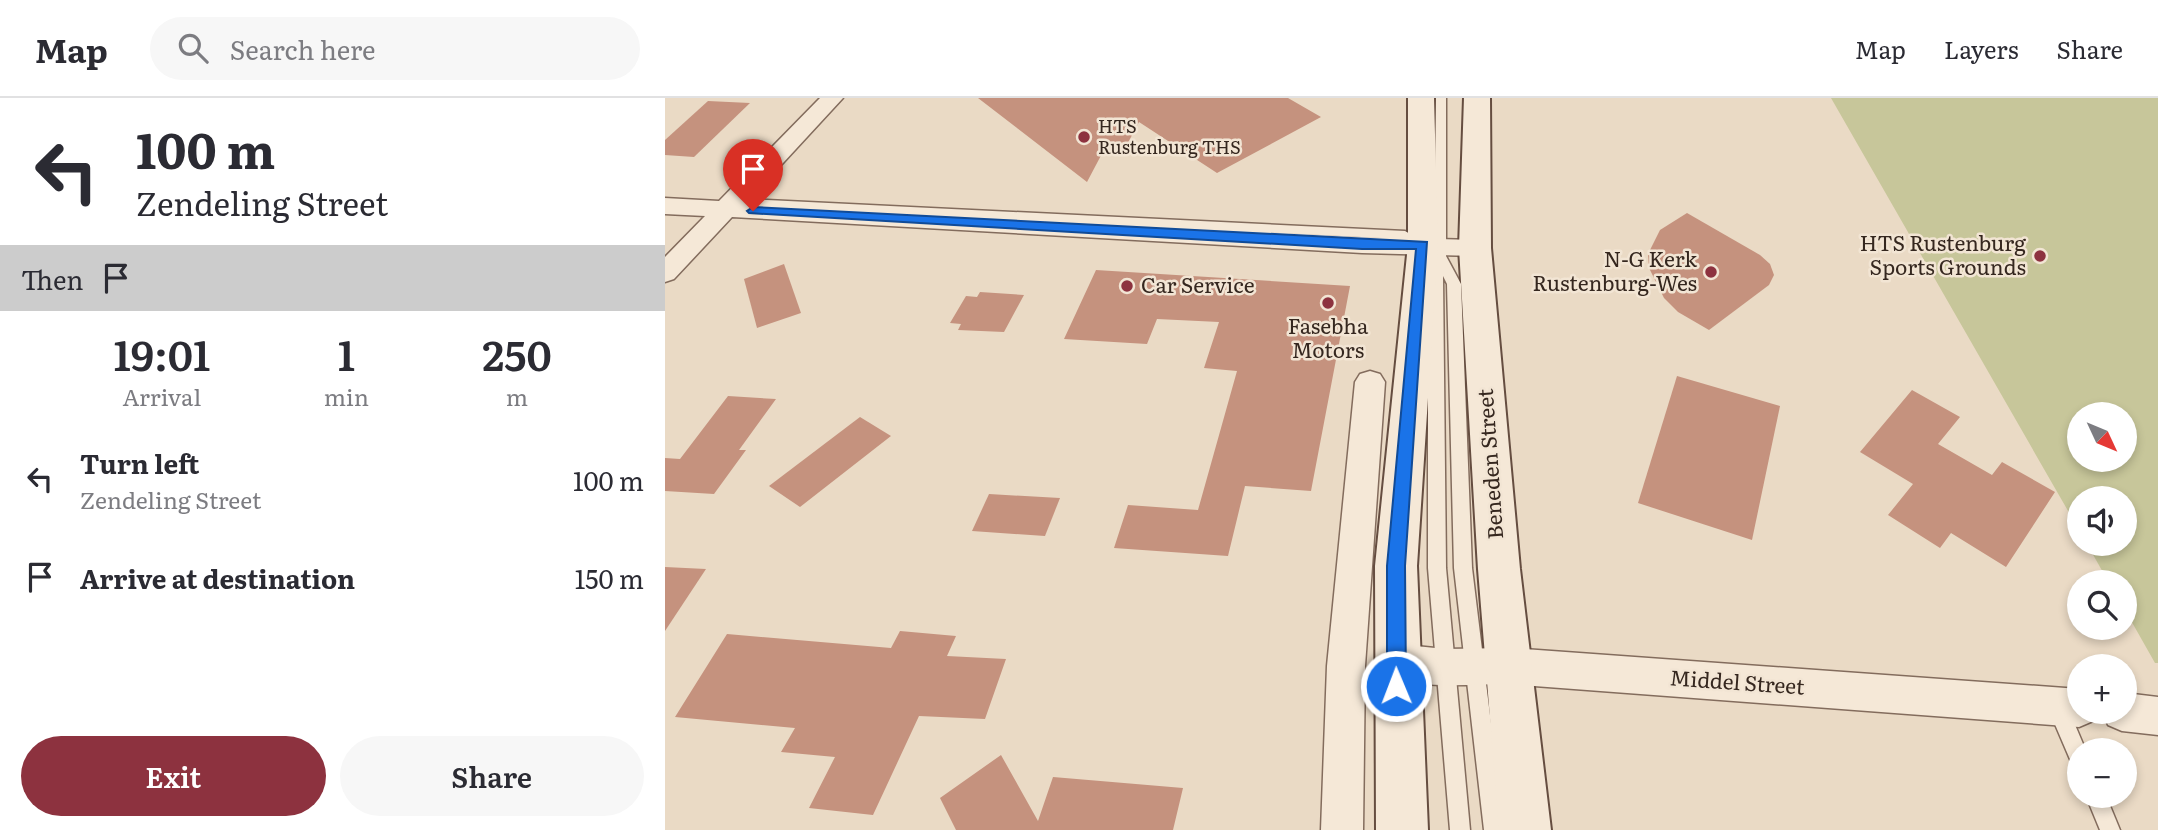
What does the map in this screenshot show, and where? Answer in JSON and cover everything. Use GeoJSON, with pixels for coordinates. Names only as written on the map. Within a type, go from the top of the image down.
{"type":"FeatureCollection","features":[{"type":"Feature","properties":{"kind":"main road","name":"Beneden Street"},"geometry":{"type":"LineString","coordinates":[[1421,98],[1445,249],[1476,667],[1525,830]]}},
{"type":"Feature","properties":{"kind":"main road","name":"Beneden Street"},"geometry":{"type":"LineString","coordinates":[[1402,830],[1396,662],[1396,566],[1445,249],[1477,98]]}},
{"type":"Feature","properties":{"kind":"street"},"geometry":{"type":"LineString","coordinates":[[665,273],[832,98]]}},
{"type":"Feature","properties":{"kind":"street"},"geometry":{"type":"LineString","coordinates":[[665,206],[729,206],[1445,249]]}},
{"type":"Feature","properties":{"kind":"street"},"geometry":{"type":"LineString","coordinates":[[1342,830],[1346,666],[1370,383]]}},
{"type":"Feature","properties":{"kind":"street","name":"Middel Street"},"geometry":{"type":"LineString","coordinates":[[1396,662],[2067,707]]}},
{"type":"Feature","properties":{"kind":"street"},"geometry":{"type":"LineString","coordinates":[[2137,714],[2158,716]]}},
{"type":"Feature","properties":{"kind":"lane"},"geometry":{"type":"LineString","coordinates":[[1441,98],[1445,249],[1435,288],[1437,568],[1476,667],[1494,830]]}},
{"type":"Feature","properties":{"kind":"lane"},"geometry":{"type":"LineString","coordinates":[[665,198],[729,206]]}},
{"type":"Feature","properties":{"kind":"lane"},"geometry":{"type":"LineString","coordinates":[[1460,830],[1476,667]]}},
{"type":"Feature","properties":{"kind":"lane"},"geometry":{"type":"LineString","coordinates":[[2101,808],[2110,830]]}},
{"type":"Feature","properties":{"kind":"green space","name":"HTS Rustenburg Sports Grounds"},"geometry":{"type":"Polygon","coordinates":[[[1831,98],[2158,98],[2158,663],[2155,663],[2137,631],[2137,570],[2102,570],[2094,556],[2137,556],[2137,486],[2067,486],[2067,509],[1831,98]]]}},
{"type":"Feature","properties":{"kind":"building"},"geometry":{"type":"Polygon","coordinates":[[[978,98],[1288,98],[1321,117],[1217,173],[1139,122],[1122,154],[1106,146],[1087,182],[978,98]]]}},
{"type":"Feature","properties":{"kind":"building"},"geometry":{"type":"Polygon","coordinates":[[[708,101],[750,103],[694,157],[665,155],[665,140],[708,101]]]}},
{"type":"Feature","properties":{"kind":"building","name":"N-G Kerk Rustenburg-Wes"},"geometry":{"type":"Polygon","coordinates":[[[1687,213],[1760,255],[1770,264],[1774,275],[1769,285],[1709,330],[1678,312],[1664,298],[1649,268],[1648,254],[1660,230],[1687,213]]]}},
{"type":"Feature","properties":{"kind":"building"},"geometry":{"type":"Polygon","coordinates":[[[784,264],[801,313],[757,328],[744,279],[784,264]]]}},
{"type":"Feature","properties":{"kind":"building"},"geometry":{"type":"Polygon","coordinates":[[[1096,270],[1350,286],[1311,491],[1245,486],[1228,556],[1114,548],[1128,505],[1198,510],[1237,371],[1204,368],[1219,322],[1157,319],[1147,344],[1064,339],[1096,270]]]}},
{"type":"Feature","properties":{"kind":"building"},"geometry":{"type":"Polygon","coordinates":[[[980,292],[1024,295],[1004,332],[958,330],[961,324],[950,323],[966,296],[977,297],[980,292]]]}},
{"type":"Feature","properties":{"kind":"building"},"geometry":{"type":"Polygon","coordinates":[[[1677,376],[1780,406],[1752,540],[1638,503],[1677,376]]]}},
{"type":"Feature","properties":{"kind":"building"},"geometry":{"type":"Polygon","coordinates":[[[1912,390],[1960,417],[1938,444],[1992,475],[2002,462],[2055,492],[2006,567],[1951,533],[1940,548],[1888,515],[1913,484],[1860,452],[1912,390]]]}},
{"type":"Feature","properties":{"kind":"building"},"geometry":{"type":"Polygon","coordinates":[[[728,396],[776,399],[739,450],[746,450],[714,494],[665,491],[665,458],[680,459],[728,396]]]}},
{"type":"Feature","properties":{"kind":"building"},"geometry":{"type":"Polygon","coordinates":[[[860,417],[891,436],[800,507],[769,486],[860,417]]]}},
{"type":"Feature","properties":{"kind":"building"},"geometry":{"type":"Polygon","coordinates":[[[989,494],[1060,498],[1045,536],[972,531],[989,494]]]}},
{"type":"Feature","properties":{"kind":"building"},"geometry":{"type":"Polygon","coordinates":[[[665,567],[706,569],[665,631],[665,567]]]}},
{"type":"Feature","properties":{"kind":"building"},"geometry":{"type":"Polygon","coordinates":[[[900,631],[956,636],[947,656],[1006,659],[985,719],[919,716],[873,815],[809,808],[835,757],[781,752],[795,728],[675,717],[727,634],[891,648],[900,631]]]}},
{"type":"Feature","properties":{"kind":"building"},"geometry":{"type":"Polygon","coordinates":[[[1001,755],[1038,821],[1053,777],[1183,788],[1173,830],[956,830],[940,798],[1001,755]]]}},
{"type":"Feature","properties":{"kind":"place","name":"HTS Rustenburg THS"},"geometry":{"type":"Point","coordinates":[1084,137]}},
{"type":"Feature","properties":{"kind":"place","name":"HTS Rustenburg Sports Grounds"},"geometry":{"type":"Point","coordinates":[2040,256]}},
{"type":"Feature","properties":{"kind":"place","name":"N-G Kerk Rustenburg-Wes"},"geometry":{"type":"Point","coordinates":[1711,272]}},
{"type":"Feature","properties":{"kind":"place","name":"Car Service"},"geometry":{"type":"Point","coordinates":[1127,286]}},
{"type":"Feature","properties":{"kind":"place","name":"Fasebha Motors"},"geometry":{"type":"Point","coordinates":[1328,303]}},
{"type":"Feature","properties":{"kind":"route"},"geometry":{"type":"LineString","coordinates":[[753,211],[1362,245],[1423,245],[1396,566],[1396,686]]}}]}
